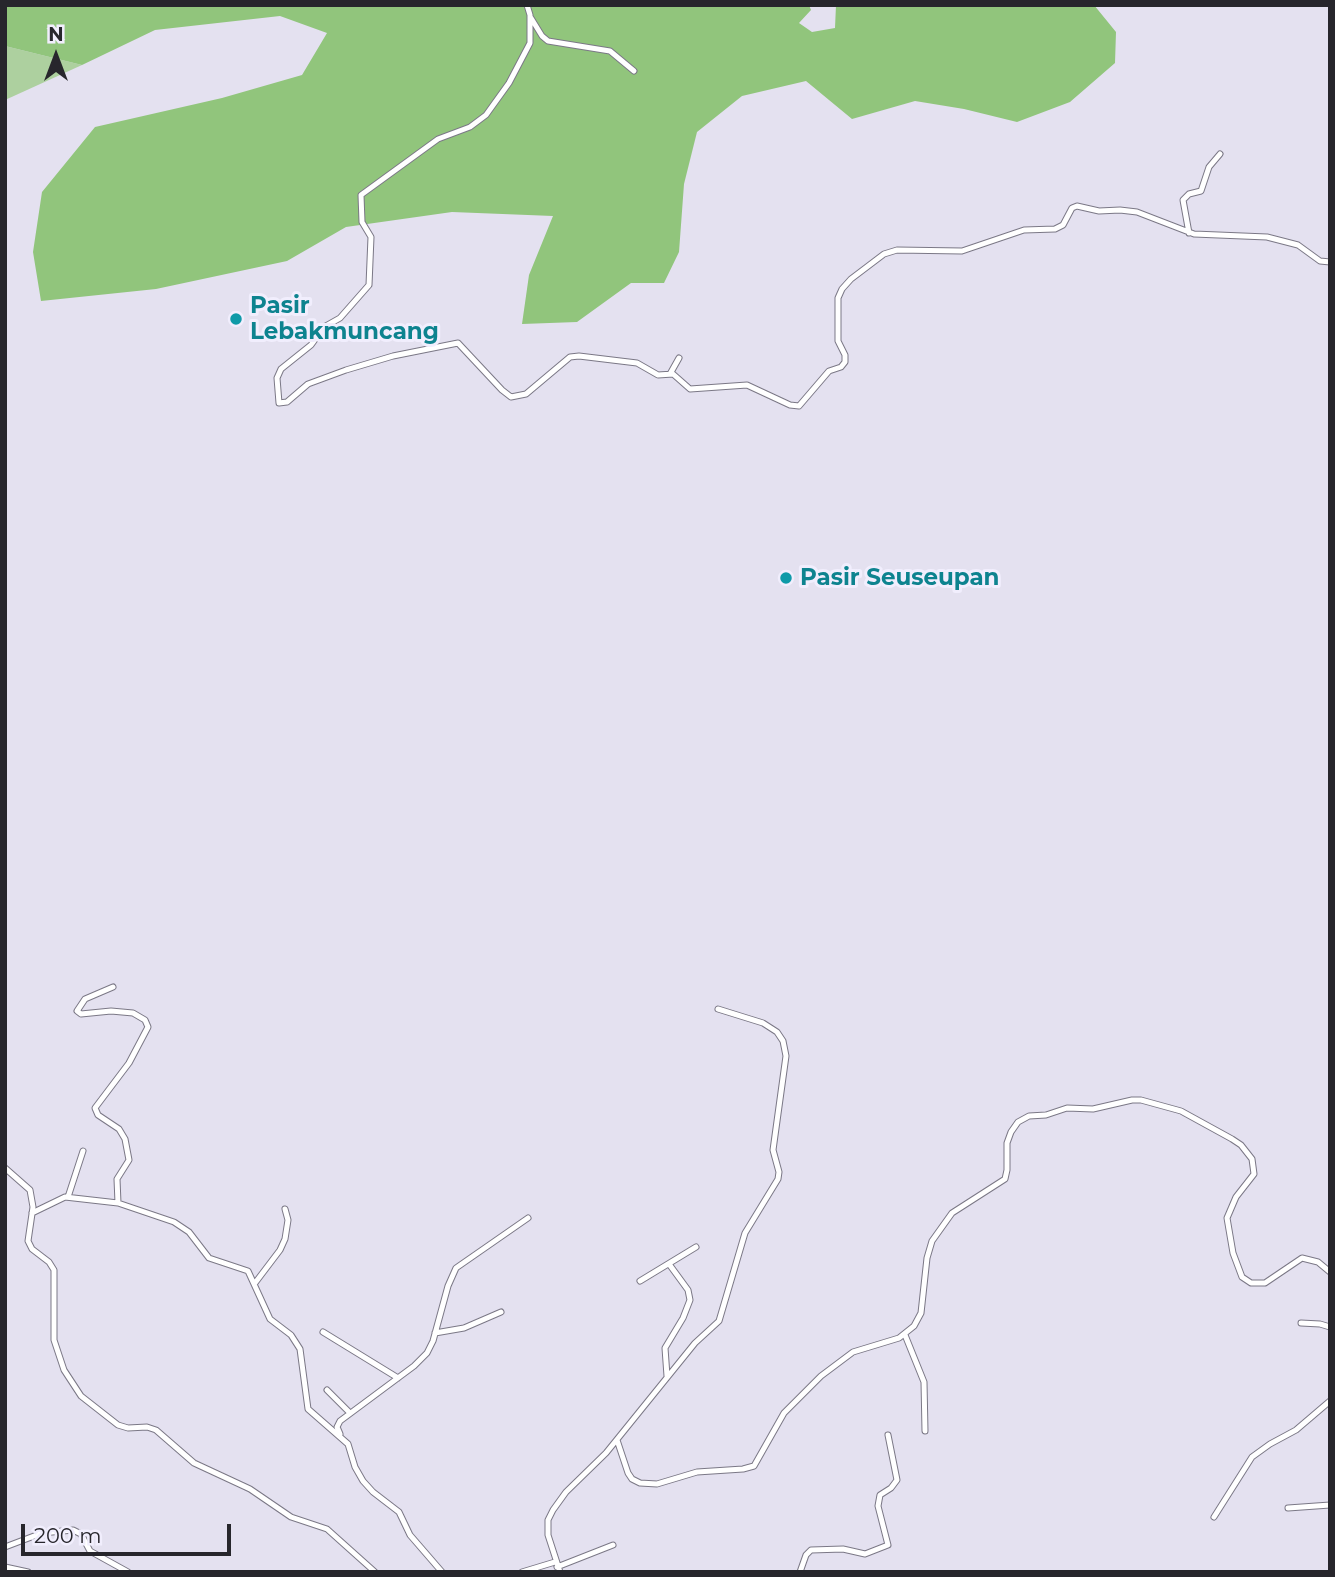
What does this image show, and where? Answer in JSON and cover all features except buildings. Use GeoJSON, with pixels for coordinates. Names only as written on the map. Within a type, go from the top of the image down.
{"type":"FeatureCollection","features":[{"type":"Feature","properties":{"kind":"street"},"geometry":{"type":"LineString","coordinates":[[527,5],[542,36],[548,41],[610,51],[634,71]]}},
{"type":"Feature","properties":{"kind":"street"},"geometry":{"type":"LineString","coordinates":[[530,15],[529,46],[509,83],[486,115],[470,127],[438,139],[361,195],[362,222],[371,237],[369,285],[340,318],[324,327],[311,345],[281,369],[277,378],[278,401],[281,404],[308,384],[366,363],[456,343],[462,345],[511,397],[526,394],[573,356],[632,362],[659,374],[670,374],[690,389],[731,384],[747,385],[790,405],[799,406],[829,371],[841,367],[845,362],[845,355],[838,341],[837,301],[842,289],[886,253],[897,250],[962,251],[1024,230],[1055,229],[1065,223],[1072,208],[1077,206],[1100,211],[1132,211],[1189,233],[1267,237],[1298,245],[1320,261],[1330,262]]}},
{"type":"Feature","properties":{"kind":"street"},"geometry":{"type":"LineString","coordinates":[[1189,233],[1183,200],[1189,194],[1202,190],[1209,167],[1220,154]]}},
{"type":"Feature","properties":{"kind":"street"},"geometry":{"type":"LineString","coordinates":[[670,374],[679,358]]}},
{"type":"Feature","properties":{"kind":"street"},"geometry":{"type":"LineString","coordinates":[[113,987],[85,999],[77,1011],[80,1014],[111,1011],[133,1013],[145,1020],[148,1027],[129,1063],[95,1108],[97,1114],[119,1129],[125,1139],[129,1160],[117,1179],[118,1203]]}},
{"type":"Feature","properties":{"kind":"street"},"geometry":{"type":"LineString","coordinates":[[557,1567],[548,1535],[550,1515],[559,1500],[597,1464],[699,1338],[719,1321],[745,1233],[771,1194],[779,1176],[773,1150],[786,1056],[783,1041],[777,1032],[763,1023],[718,1009]]}},
{"type":"Feature","properties":{"kind":"street"},"geometry":{"type":"LineString","coordinates":[[617,1440],[629,1476],[639,1483],[656,1484],[703,1471],[753,1467],[762,1456],[784,1413],[821,1376],[859,1349],[905,1335],[914,1326],[920,1313],[927,1258],[939,1230],[952,1213],[1006,1178],[1008,1139],[1018,1122],[1029,1116],[1046,1115],[1066,1108],[1093,1109],[1116,1102],[1142,1100],[1181,1111],[1232,1139],[1248,1152],[1254,1166],[1253,1176],[1236,1197],[1227,1218],[1235,1260],[1242,1277],[1251,1283],[1265,1283],[1276,1278],[1298,1259],[1304,1258],[1323,1264],[1330,1272]]}},
{"type":"Feature","properties":{"kind":"street"},"geometry":{"type":"LineString","coordinates":[[68,1197],[83,1151]]}},
{"type":"Feature","properties":{"kind":"street"},"geometry":{"type":"LineString","coordinates":[[5,1168],[29,1188],[33,1200],[29,1243],[49,1262],[55,1272],[52,1324],[55,1346],[64,1370],[86,1401],[122,1426],[156,1430],[194,1463],[250,1489],[291,1517],[327,1529],[375,1572]]}},
{"type":"Feature","properties":{"kind":"street"},"geometry":{"type":"LineString","coordinates":[[32,1213],[68,1197],[118,1203],[178,1224],[189,1232],[209,1258],[246,1270],[255,1283],[270,1320],[291,1335],[300,1349],[308,1409],[349,1445],[355,1467],[363,1481],[399,1512],[410,1535],[442,1572]]}},
{"type":"Feature","properties":{"kind":"street"},"geometry":{"type":"LineString","coordinates":[[255,1283],[285,1239],[288,1220],[285,1209]]}},
{"type":"Feature","properties":{"kind":"street"},"geometry":{"type":"LineString","coordinates":[[341,1437],[337,1429],[338,1423],[398,1378],[430,1349],[448,1286],[456,1268],[528,1218]]}},
{"type":"Feature","properties":{"kind":"street"},"geometry":{"type":"LineString","coordinates":[[640,1280],[696,1247]]}},
{"type":"Feature","properties":{"kind":"street"},"geometry":{"type":"LineString","coordinates":[[667,1376],[666,1345],[683,1318],[690,1300],[686,1288],[669,1264]]}},
{"type":"Feature","properties":{"kind":"street"},"geometry":{"type":"LineString","coordinates":[[435,1333],[464,1328],[501,1312]]}},
{"type":"Feature","properties":{"kind":"street"},"geometry":{"type":"LineString","coordinates":[[1301,1323],[1330,1327]]}},
{"type":"Feature","properties":{"kind":"street"},"geometry":{"type":"LineString","coordinates":[[323,1332],[398,1378]]}},
{"type":"Feature","properties":{"kind":"street"},"geometry":{"type":"LineString","coordinates":[[905,1335],[923,1382],[925,1431]]}},
{"type":"Feature","properties":{"kind":"street"},"geometry":{"type":"LineString","coordinates":[[327,1390],[350,1413]]}},
{"type":"Feature","properties":{"kind":"street"},"geometry":{"type":"LineString","coordinates":[[1214,1517],[1252,1457],[1296,1430],[1330,1401]]}},
{"type":"Feature","properties":{"kind":"street"},"geometry":{"type":"LineString","coordinates":[[800,1572],[806,1555],[811,1550],[843,1549],[865,1554],[888,1545],[878,1506],[880,1495],[897,1480],[888,1435]]}},
{"type":"Feature","properties":{"kind":"street"},"geometry":{"type":"LineString","coordinates":[[1288,1508],[1330,1505]]}},
{"type":"Feature","properties":{"kind":"street"},"geometry":{"type":"LineString","coordinates":[[5,1546],[42,1533],[73,1530],[81,1534],[90,1551],[128,1572]]}},
{"type":"Feature","properties":{"kind":"street"},"geometry":{"type":"LineString","coordinates":[[522,1572],[557,1567],[613,1545]]}},
{"type":"Feature","properties":{"kind":"street"},"geometry":{"type":"LineString","coordinates":[[5,1567],[28,1572]]}},
{"type":"Feature","properties":{"kind":"green space"},"geometry":{"type":"Polygon","coordinates":[[[5,5],[809,5],[811,10],[799,23],[812,32],[835,28],[836,5],[1094,5],[1116,32],[1115,63],[1070,102],[1017,122],[915,101],[852,119],[806,81],[742,96],[697,132],[684,184],[679,252],[664,283],[631,283],[577,322],[522,324],[529,275],[553,216],[452,212],[346,227],[287,261],[156,289],[41,301],[33,252],[42,192],[95,127],[222,98],[302,75],[327,33],[280,16],[155,30],[82,65],[5,46],[5,5]]]}},
{"type":"Feature","properties":{"kind":"green space"},"geometry":{"type":"Polygon","coordinates":[[[5,46],[82,65],[5,100],[5,46]]]}},
{"type":"Feature","properties":{"kind":"place","name":"Pasir Lebakmuncang"},"geometry":{"type":"Point","coordinates":[236,319]}},
{"type":"Feature","properties":{"kind":"place","name":"Pasir Seuseupan"},"geometry":{"type":"Point","coordinates":[786,578]}}]}
